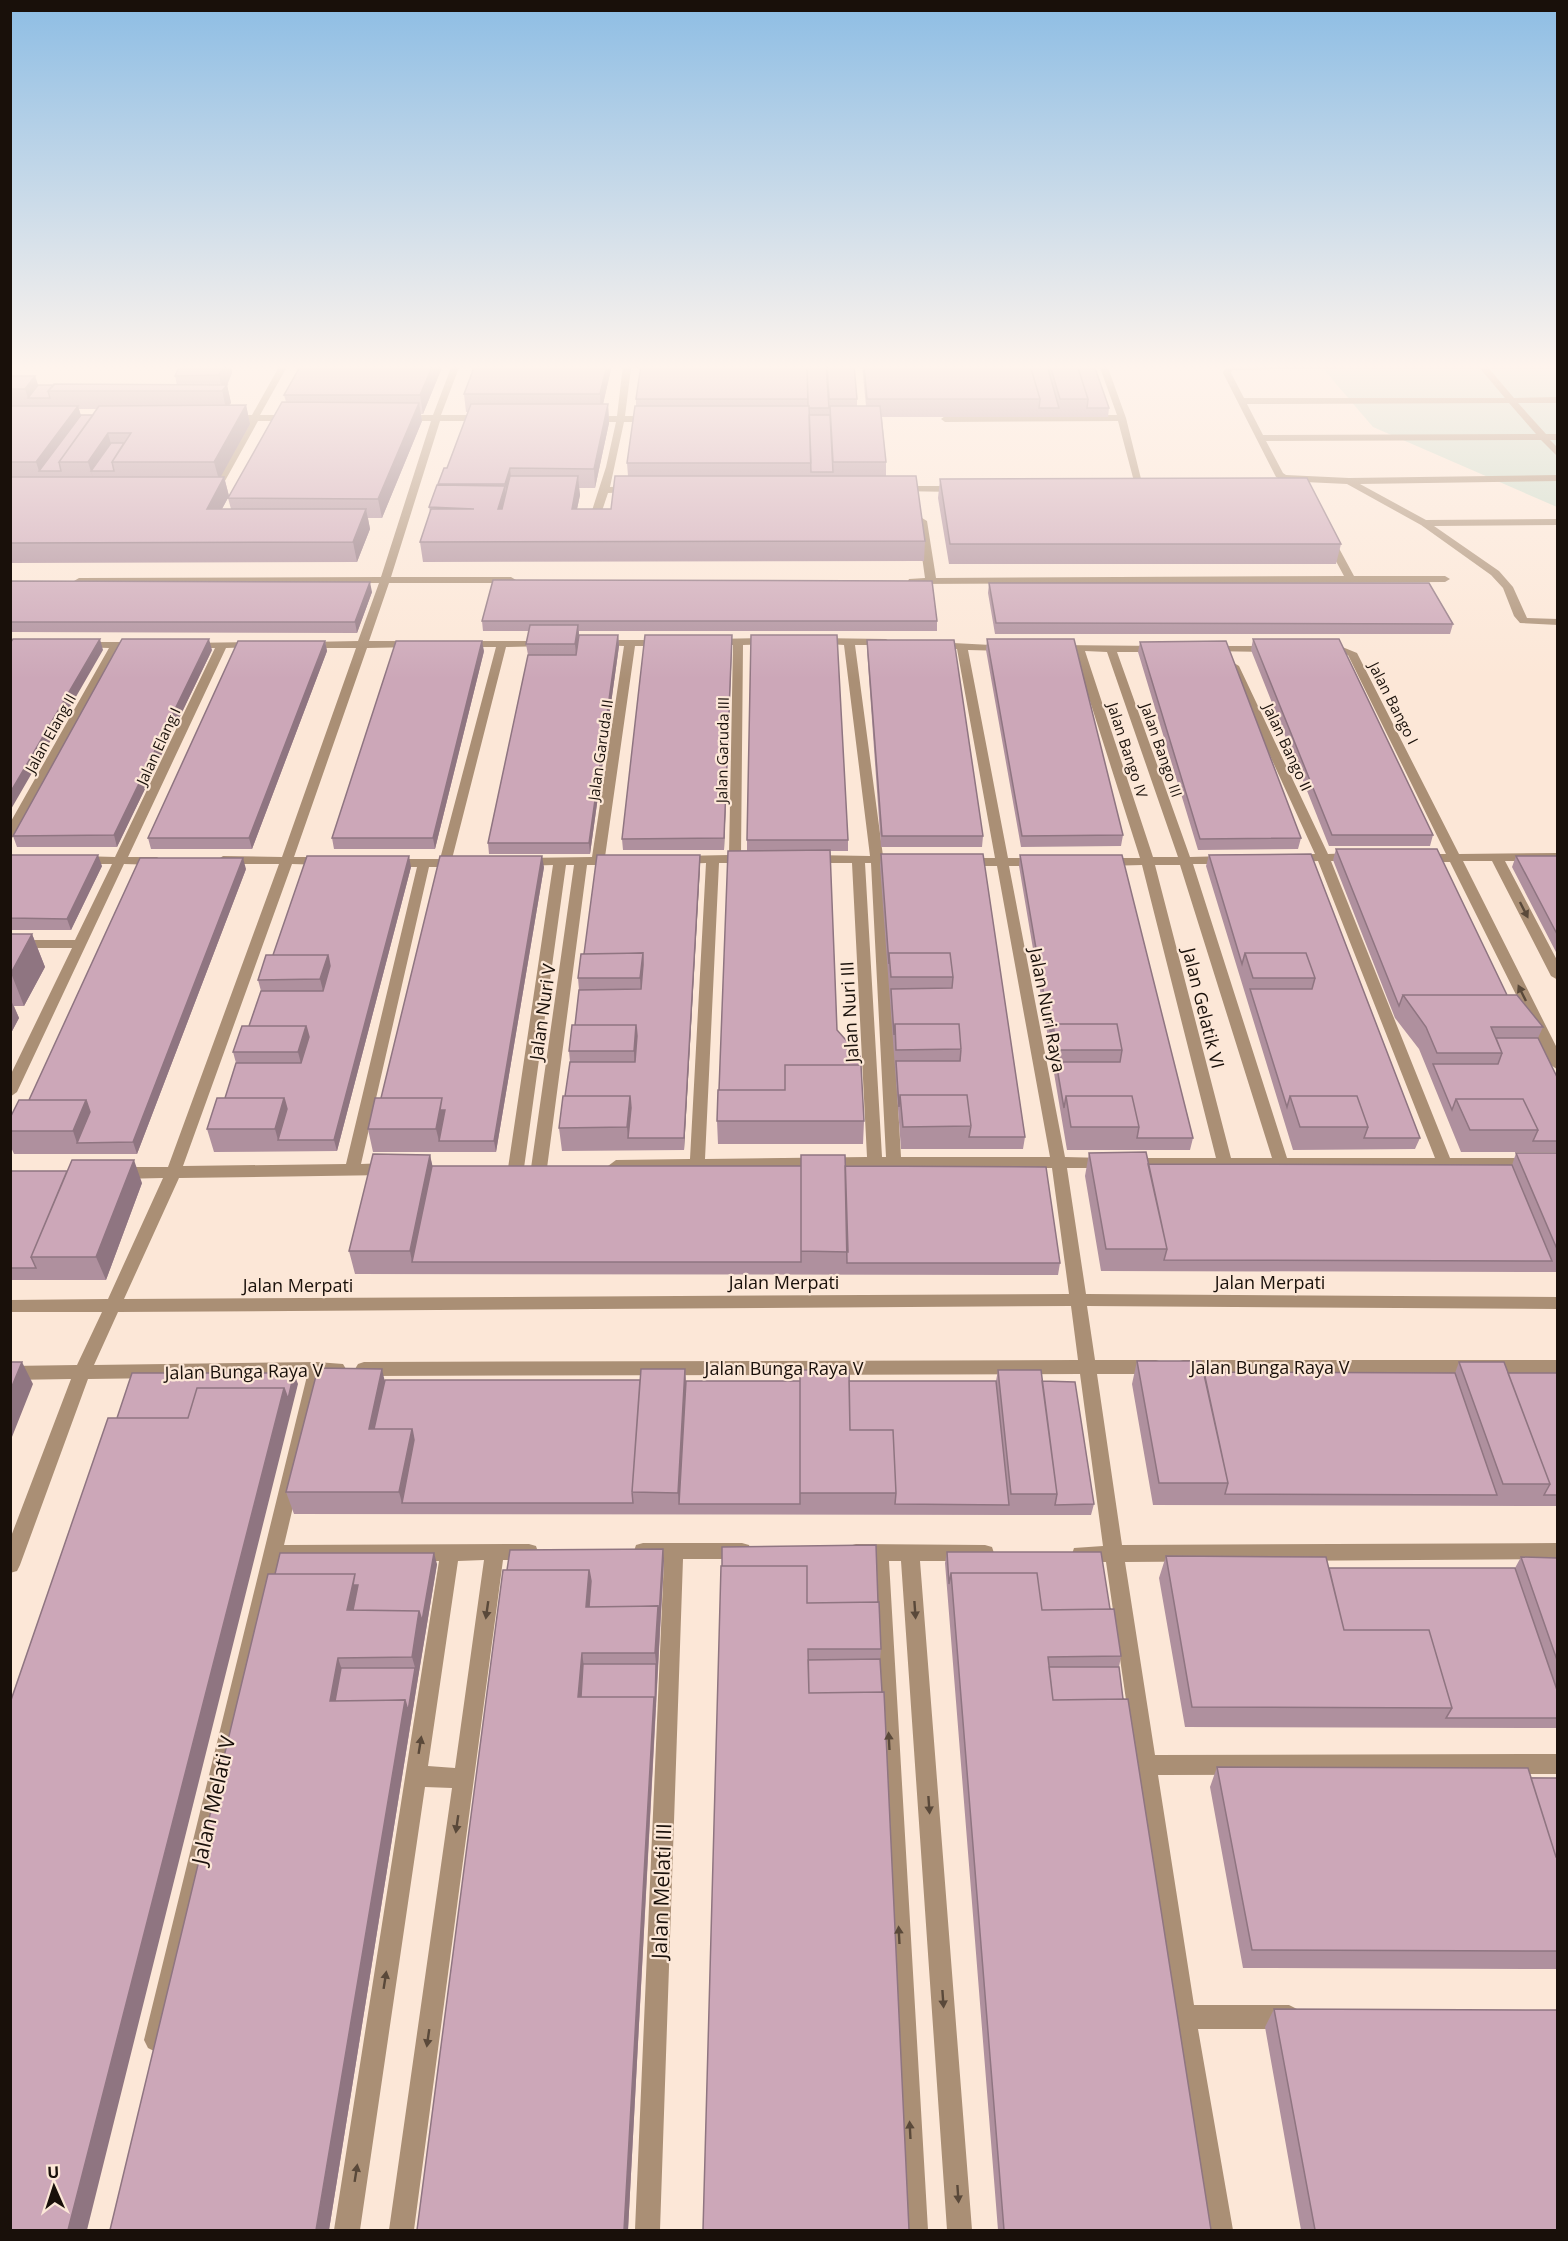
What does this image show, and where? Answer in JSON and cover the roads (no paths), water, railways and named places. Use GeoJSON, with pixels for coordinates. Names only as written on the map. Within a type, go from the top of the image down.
{"type":"FeatureCollection","features":[{"type":"Feature","properties":{"kind":"street"},"geometry":{"type":"LineString","coordinates":[[205,492],[215,490],[227,470]]}},
{"type":"Feature","properties":{"kind":"street"},"geometry":{"type":"LineString","coordinates":[[10,1565],[18,1529],[82,1372],[173,1174],[287,860],[385,580],[420,470]]}},
{"type":"Feature","properties":{"kind":"street"},"geometry":{"type":"LineString","coordinates":[[592,526],[606,489],[610,470]]}},
{"type":"Feature","properties":{"kind":"street"},"geometry":{"type":"LineString","coordinates":[[1136,470],[1141,489]]}},
{"type":"Feature","properties":{"kind":"street"},"geometry":{"type":"LineString","coordinates":[[1275,470],[1279,476],[1297,479],[1349,481],[1557,478]]}},
{"type":"Feature","properties":{"kind":"street"},"geometry":{"type":"LineString","coordinates":[[1349,481],[1424,523],[1496,573],[1508,587],[1519,616],[1524,621],[1557,622]]}},
{"type":"Feature","properties":{"kind":"street"},"geometry":{"type":"LineString","coordinates":[[1275,487],[1292,489]]}},
{"type":"Feature","properties":{"kind":"street"},"geometry":{"type":"LineString","coordinates":[[606,489],[641,489]]}},
{"type":"Feature","properties":{"kind":"street"},"geometry":{"type":"LineString","coordinates":[[893,489],[964,489]]}},
{"type":"Feature","properties":{"kind":"street"},"geometry":{"type":"LineString","coordinates":[[917,489],[919,501]]}},
{"type":"Feature","properties":{"kind":"street"},"geometry":{"type":"LineString","coordinates":[[1129,489],[1152,489]]}},
{"type":"Feature","properties":{"kind":"street"},"geometry":{"type":"LineString","coordinates":[[920,512],[931,580]]}},
{"type":"Feature","properties":{"kind":"street"},"geometry":{"type":"LineString","coordinates":[[1424,523],[1557,522]]}},
{"type":"Feature","properties":{"kind":"street"},"geometry":{"type":"LineString","coordinates":[[1322,526],[1350,579]]}},
{"type":"Feature","properties":{"kind":"street"},"geometry":{"type":"LineString","coordinates":[[896,580],[1445,579]]}},
{"type":"Feature","properties":{"kind":"street"},"geometry":{"type":"LineString","coordinates":[[69,581],[528,580]]}},
{"type":"Feature","properties":{"kind":"street"},"geometry":{"type":"LineString","coordinates":[[702,642],[783,641]]}},
{"type":"Feature","properties":{"kind":"street"},"geometry":{"type":"LineString","coordinates":[[805,641],[903,643]]}},
{"type":"Feature","properties":{"kind":"street"},"geometry":{"type":"LineString","coordinates":[[849,641],[877,860],[894,1162]]}},
{"type":"Feature","properties":{"kind":"street"},"geometry":{"type":"LineString","coordinates":[[584,643],[678,642]]}},
{"type":"Feature","properties":{"kind":"street","name":"Jalan Garuda III"},"geometry":{"type":"LineString","coordinates":[[735,859],[738,642]]}},
{"type":"Feature","properties":{"kind":"street"},"geometry":{"type":"LineString","coordinates":[[445,863],[502,643]]}},
{"type":"Feature","properties":{"kind":"street"},"geometry":{"type":"LineString","coordinates":[[455,644],[560,643]]}},
{"type":"Feature","properties":{"kind":"street","name":"Jalan Garuda II"},"geometry":{"type":"LineString","coordinates":[[598,861],[630,643]]}},
{"type":"Feature","properties":{"kind":"street"},"geometry":{"type":"LineString","coordinates":[[293,645],[432,644]]}},
{"type":"Feature","properties":{"kind":"street"},"geometry":{"type":"LineString","coordinates":[[926,644],[1021,648]]}},
{"type":"Feature","properties":{"kind":"street"},"geometry":{"type":"LineString","coordinates":[[69,645],[152,645]]}},
{"type":"Feature","properties":{"kind":"street","name":"Jalan Elang II"},"geometry":{"type":"LineString","coordinates":[[10,835],[116,645]]}},
{"type":"Feature","properties":{"kind":"street"},"geometry":{"type":"LineString","coordinates":[[175,645],[270,645]]}},
{"type":"Feature","properties":{"kind":"street","name":"Jalan Elang I"},"geometry":{"type":"LineString","coordinates":[[10,1092],[222,645]]}},
{"type":"Feature","properties":{"kind":"street","name":"Jalan Nuri Raya"},"geometry":{"type":"LineString","coordinates":[[962,647],[1059,1164],[1077,1300],[1090,1367],[1114,1554],[1148,1765],[1184,2017],[1221,2230]]}},
{"type":"Feature","properties":{"kind":"street","name":"Jalan Bango I"},"geometry":{"type":"LineString","coordinates":[[1313,648],[1335,647],[1352,653],[1456,858]]}},
{"type":"Feature","properties":{"kind":"street"},"geometry":{"type":"LineString","coordinates":[[1043,648],[1169,649]]}},
{"type":"Feature","properties":{"kind":"street","name":"Jalan Bango IV"},"geometry":{"type":"LineString","coordinates":[[1078,648],[1148,862]]}},
{"type":"Feature","properties":{"kind":"street"},"geometry":{"type":"LineString","coordinates":[[1203,649],[1281,648]]}},
{"type":"Feature","properties":{"kind":"street","name":"Jalan Bango III"},"geometry":{"type":"LineString","coordinates":[[1111,649],[1186,862],[1281,1163]]}},
{"type":"Feature","properties":{"kind":"street","name":"Jalan Bango II"},"geometry":{"type":"LineString","coordinates":[[1227,650],[1323,857],[1445,1163]]}},
{"type":"Feature","properties":{"kind":"street"},"geometry":{"type":"LineString","coordinates":[[1277,859],[1368,858]]}},
{"type":"Feature","properties":{"kind":"street"},"geometry":{"type":"LineString","coordinates":[[1412,858],[1557,858]]}},
{"type":"Feature","properties":{"kind":"street"},"geometry":{"type":"LineString","coordinates":[[1456,858],[1557,1065]]}},
{"type":"Feature","properties":{"kind":"street"},"geometry":{"type":"LineString","coordinates":[[1497,858],[1557,976]]}},
{"type":"Feature","properties":{"kind":"street"},"geometry":{"type":"LineString","coordinates":[[667,860],[757,859]]}},
{"type":"Feature","properties":{"kind":"street"},"geometry":{"type":"LineString","coordinates":[[802,859],[911,861]]}},
{"type":"Feature","properties":{"kind":"street"},"geometry":{"type":"LineString","coordinates":[[66,860],[165,861]]}},
{"type":"Feature","properties":{"kind":"street"},"geometry":{"type":"LineString","coordinates":[[209,860],[344,862]]}},
{"type":"Feature","properties":{"kind":"street"},"geometry":{"type":"LineString","coordinates":[[514,862],[633,860]]}},
{"type":"Feature","properties":{"kind":"street"},"geometry":{"type":"LineString","coordinates":[[697,1165],[713,860]]}},
{"type":"Feature","properties":{"kind":"street","name":"Jalan Nuri III"},"geometry":{"type":"LineString","coordinates":[[858,860],[875,1162]]}},
{"type":"Feature","properties":{"kind":"street"},"geometry":{"type":"LineString","coordinates":[[1092,862],[1243,860]]}},
{"type":"Feature","properties":{"kind":"street","name":"Jalan Nuri V"},"geometry":{"type":"LineString","coordinates":[[560,861],[510,1168],[544,1168],[581,861]]}},
{"type":"Feature","properties":{"kind":"street"},"geometry":{"type":"LineString","coordinates":[[945,861],[1058,862]]}},
{"type":"Feature","properties":{"kind":"street"},"geometry":{"type":"LineString","coordinates":[[379,862],[424,864],[468,862]]}},
{"type":"Feature","properties":{"kind":"street","name":"Jalan Gelatik VI"},"geometry":{"type":"LineString","coordinates":[[1148,862],[1225,1163]]}},
{"type":"Feature","properties":{"kind":"street"},"geometry":{"type":"LineString","coordinates":[[352,1170],[424,864]]}},
{"type":"Feature","properties":{"kind":"street"},"geometry":{"type":"LineString","coordinates":[[10,944],[79,944]]}},
{"type":"Feature","properties":{"kind":"street"},"geometry":{"type":"LineString","coordinates":[[595,1167],[875,1162],[1557,1163]]}},
{"type":"Feature","properties":{"kind":"street"},"geometry":{"type":"LineString","coordinates":[[102,1173],[173,1174],[399,1169]]}},
{"type":"Feature","properties":{"kind":"street","name":"Jalan Merpati"},"geometry":{"type":"LineString","coordinates":[[10,1306],[1077,1300],[1557,1303]]}},
{"type":"Feature","properties":{"kind":"street","name":"Jalan Bunga Raya V"},"geometry":{"type":"LineString","coordinates":[[10,1373],[1090,1367],[1557,1367]]}},
{"type":"Feature","properties":{"kind":"street","name":"Jalan Melati V"},"geometry":{"type":"LineString","coordinates":[[152,2058],[271,1553],[317,1370]]}},
{"type":"Feature","properties":{"kind":"street"},"geometry":{"type":"LineString","coordinates":[[627,1551],[765,1551]]}},
{"type":"Feature","properties":{"kind":"street","name":"Jalan Melati III"},"geometry":{"type":"LineString","coordinates":[[648,2230],[674,1551]]}},
{"type":"Feature","properties":{"kind":"street"},"geometry":{"type":"LineString","coordinates":[[1066,1554],[1557,1551]]}},
{"type":"Feature","properties":{"kind":"street"},"geometry":{"type":"LineString","coordinates":[[347,2230],[450,1552]]}},
{"type":"Feature","properties":{"kind":"street"},"geometry":{"type":"LineString","coordinates":[[402,2230],[495,1552]]}},
{"type":"Feature","properties":{"kind":"street"},"geometry":{"type":"LineString","coordinates":[[271,1553],[543,1552]]}},
{"type":"Feature","properties":{"kind":"street"},"geometry":{"type":"LineString","coordinates":[[833,1552],[1006,1553]]}},
{"type":"Feature","properties":{"kind":"street"},"geometry":{"type":"LineString","coordinates":[[879,1552],[915,2230]]}},
{"type":"Feature","properties":{"kind":"street"},"geometry":{"type":"LineString","coordinates":[[910,1552],[960,2230]]}},
{"type":"Feature","properties":{"kind":"street"},"geometry":{"type":"LineString","coordinates":[[1148,1765],[1557,1764]]}},
{"type":"Feature","properties":{"kind":"street"},"geometry":{"type":"LineString","coordinates":[[416,1776],[463,1778]]}},
{"type":"Feature","properties":{"kind":"street"},"geometry":{"type":"LineString","coordinates":[[1184,2017],[1308,2017]]}}]}
